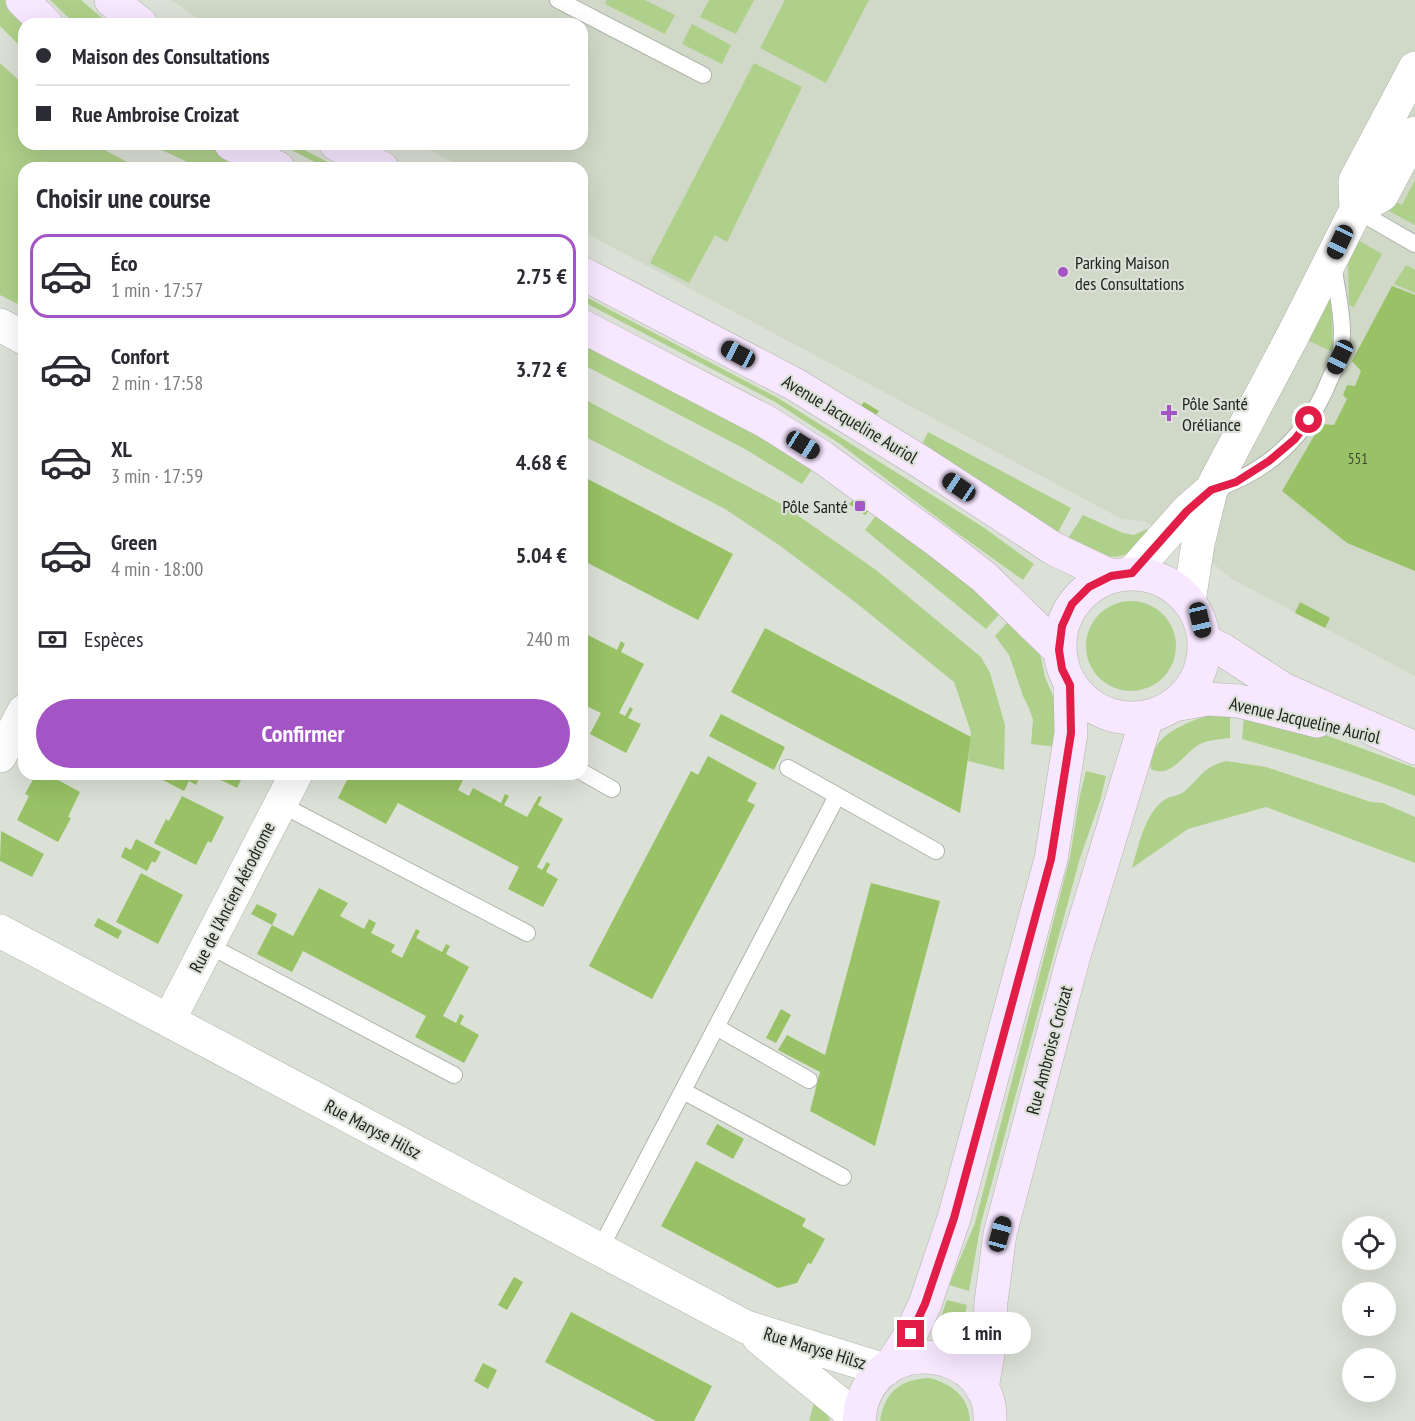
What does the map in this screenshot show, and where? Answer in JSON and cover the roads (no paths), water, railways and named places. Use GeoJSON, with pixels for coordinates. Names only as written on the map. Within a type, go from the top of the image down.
{"type":"FeatureCollection","features":[{"type":"Feature","properties":{"kind":"main road"},"geometry":{"type":"LineString","coordinates":[[22,0],[40,18]]}},
{"type":"Feature","properties":{"kind":"main road"},"geometry":{"type":"LineString","coordinates":[[111,0],[134,18]]}},
{"type":"Feature","properties":{"kind":"main road"},"geometry":{"type":"LineString","coordinates":[[243,150],[266,162]]}},
{"type":"Feature","properties":{"kind":"main road"},"geometry":{"type":"LineString","coordinates":[[348,150],[370,162]]}},
{"type":"Feature","properties":{"kind":"main road","name":"Avenue Jacqueline Auriol"},"geometry":{"type":"LineString","coordinates":[[588,276],[796,385],[921,462],[1053,549],[1122,575]]}},
{"type":"Feature","properties":{"kind":"main road"},"geometry":{"type":"LineString","coordinates":[[588,329],[765,421],[822,457],[984,577],[1059,650]]}},
{"type":"Feature","properties":{"kind":"main road"},"geometry":{"type":"LineString","coordinates":[[1122,575],[1148,575],[1164,580],[1189,601],[1200,620],[1204,641],[1203,659],[1198,677],[1188,692],[1161,711],[1121,717],[1095,709],[1070,685],[1062,669],[1059,650],[1062,626],[1072,604],[1089,587],[1122,575]]}},
{"type":"Feature","properties":{"kind":"main road","name":"Avenue Jacqueline Auriol"},"geometry":{"type":"LineString","coordinates":[[1204,641],[1223,650],[1283,689],[1407,745]]}},
{"type":"Feature","properties":{"kind":"main road"},"geometry":{"type":"LineString","coordinates":[[858,1421],[862,1403],[870,1385],[888,1367],[911,1334],[925,1304],[954,1218],[1051,859],[1071,733],[1070,685]]}},
{"type":"Feature","properties":{"kind":"main road","name":"Avenue Jacqueline Auriol"},"geometry":{"type":"LineString","coordinates":[[1161,711],[1208,699],[1239,702],[1407,745]]}},
{"type":"Feature","properties":{"kind":"main road","name":"Rue Ambroise Croizat"},"geometry":{"type":"LineString","coordinates":[[990,1411],[991,1302],[1000,1234],[1073,959],[1161,711]]}},
{"type":"Feature","properties":{"kind":"main road"},"geometry":{"type":"LineString","coordinates":[[888,1367],[910,1358],[931,1356],[951,1361],[969,1373],[990,1411]]}},
{"type":"Feature","properties":{"kind":"street"},"geometry":{"type":"LineString","coordinates":[[1189,601],[1198,544],[1211,490],[1356,210],[1355,181],[1415,68]]}},
{"type":"Feature","properties":{"kind":"street"},"geometry":{"type":"LineString","coordinates":[[1356,210],[1382,195],[1415,133]]}},
{"type":"Feature","properties":{"kind":"street"},"geometry":{"type":"LineString","coordinates":[[0,324],[18,334]]}},
{"type":"Feature","properties":{"kind":"street"},"geometry":{"type":"LineString","coordinates":[[1122,575],[1211,490]]}},
{"type":"Feature","properties":{"kind":"street"},"geometry":{"type":"LineString","coordinates":[[0,756],[18,722]]}},
{"type":"Feature","properties":{"kind":"street","name":"Rue de l'Ancien Aérodrome"},"geometry":{"type":"LineString","coordinates":[[169,1020],[293,780]]}},
{"type":"Feature","properties":{"kind":"street","name":"Rue Maryse Hilsz"},"geometry":{"type":"LineString","coordinates":[[0,931],[746,1327],[858,1421]]}},
{"type":"Feature","properties":{"kind":"street","name":"Rue Maryse Hilsz"},"geometry":{"type":"LineString","coordinates":[[746,1327],[888,1367]]}},
{"type":"Feature","properties":{"kind":"lane"},"geometry":{"type":"LineString","coordinates":[[558,0],[703,75]]}},
{"type":"Feature","properties":{"kind":"lane"},"geometry":{"type":"LineString","coordinates":[[1356,210],[1415,243]]}},
{"type":"Feature","properties":{"kind":"lane"},"geometry":{"type":"LineString","coordinates":[[1211,490],[1236,482],[1280,454],[1295,439],[1324,394],[1340,357],[1341,344],[1341,321],[1332,258]]}},
{"type":"Feature","properties":{"kind":"lane"},"geometry":{"type":"LineString","coordinates":[[788,768],[936,851]]}},
{"type":"Feature","properties":{"kind":"lane"},"geometry":{"type":"LineString","coordinates":[[588,775],[612,789]]}},
{"type":"Feature","properties":{"kind":"lane"},"geometry":{"type":"LineString","coordinates":[[600,1249],[837,796]]}},
{"type":"Feature","properties":{"kind":"lane"},"geometry":{"type":"LineString","coordinates":[[280,804],[527,933]]}},
{"type":"Feature","properties":{"kind":"lane"},"geometry":{"type":"LineString","coordinates":[[207,945],[454,1076]]}},
{"type":"Feature","properties":{"kind":"lane"},"geometry":{"type":"LineString","coordinates":[[716,1027],[809,1080]]}},
{"type":"Feature","properties":{"kind":"lane"},"geometry":{"type":"LineString","coordinates":[[683,1091],[843,1177]]}},
{"type":"Feature","properties":{"kind":"place","name":"Parking Maison des Consultations"},"geometry":{"type":"Point","coordinates":[1063,272]}},
{"type":"Feature","properties":{"kind":"place","name":"Pôle Santé Oréliance"},"geometry":{"type":"Point","coordinates":[1169,413]}},
{"type":"Feature","properties":{"kind":"place","name":"Pôle Santé"},"geometry":{"type":"Point","coordinates":[860,506]}}]}
